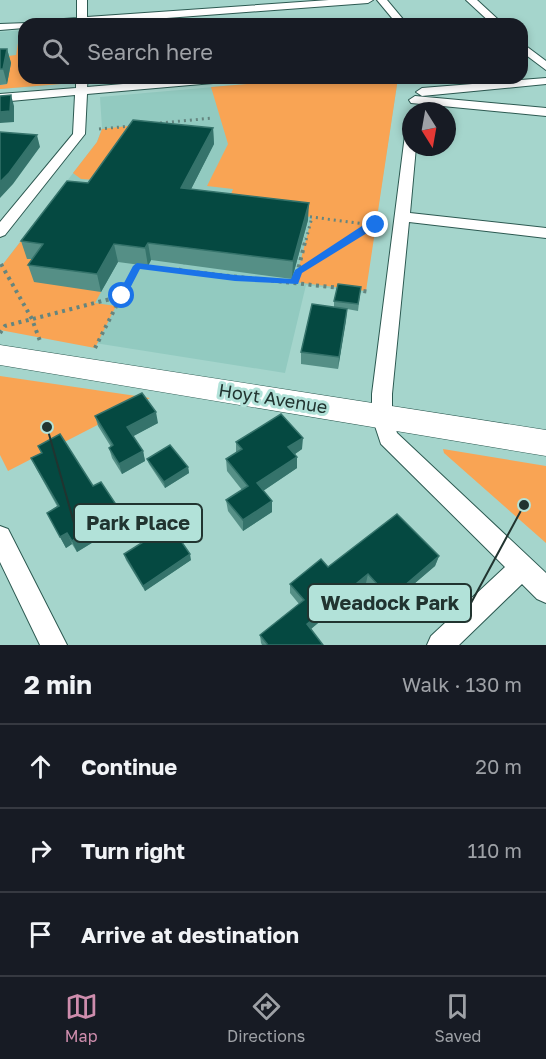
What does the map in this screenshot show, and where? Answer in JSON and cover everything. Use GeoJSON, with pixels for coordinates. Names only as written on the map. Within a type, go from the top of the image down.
{"type":"FeatureCollection","features":[{"type":"Feature","properties":{"kind":"street"},"geometry":{"type":"LineString","coordinates":[[82,0],[82,18]]}},
{"type":"Feature","properties":{"kind":"street"},"geometry":{"type":"LineString","coordinates":[[134,18],[368,0]]}},
{"type":"Feature","properties":{"kind":"street"},"geometry":{"type":"LineString","coordinates":[[382,0],[397,18]]}},
{"type":"Feature","properties":{"kind":"street"},"geometry":{"type":"LineString","coordinates":[[471,0],[491,18]]}},
{"type":"Feature","properties":{"kind":"street"},"geometry":{"type":"LineString","coordinates":[[0,27],[18,26]]}},
{"type":"Feature","properties":{"kind":"street"},"geometry":{"type":"LineString","coordinates":[[528,51],[546,67]]}},
{"type":"Feature","properties":{"kind":"street"},"geometry":{"type":"LineString","coordinates":[[528,84],[546,81]]}},
{"type":"Feature","properties":{"kind":"street"},"geometry":{"type":"LineString","coordinates":[[0,98],[82,85],[104,84]]}},
{"type":"Feature","properties":{"kind":"street"},"geometry":{"type":"LineString","coordinates":[[415,101],[416,84]]}},
{"type":"Feature","properties":{"kind":"street"},"geometry":{"type":"LineString","coordinates":[[415,101],[526,84]]}},
{"type":"Feature","properties":{"kind":"street"},"geometry":{"type":"LineString","coordinates":[[0,232],[79,134],[82,85]]}},
{"type":"Feature","properties":{"kind":"street"},"geometry":{"type":"LineString","coordinates":[[415,101],[546,112]]}},
{"type":"Feature","properties":{"kind":"street"},"geometry":{"type":"LineString","coordinates":[[409,156],[384,383],[382,417],[388,438],[546,590]]}},
{"type":"Feature","properties":{"kind":"street"},"geometry":{"type":"LineString","coordinates":[[402,217],[546,233]]}},
{"type":"Feature","properties":{"kind":"street","name":"Hoyt Avenue"},"geometry":{"type":"LineString","coordinates":[[0,355],[546,443]]}},
{"type":"Feature","properties":{"kind":"street"},"geometry":{"type":"LineString","coordinates":[[0,537],[54,645]]}},
{"type":"Feature","properties":{"kind":"street"},"geometry":{"type":"LineString","coordinates":[[440,645],[523,567]]}},
{"type":"Feature","properties":{"kind":"path"},"geometry":{"type":"LineString","coordinates":[[160,123],[213,118]]}},
{"type":"Feature","properties":{"kind":"path"},"geometry":{"type":"LineString","coordinates":[[153,127],[167,128],[172,122]]}},
{"type":"Feature","properties":{"kind":"path"},"geometry":{"type":"LineString","coordinates":[[99,129],[136,125]]}},
{"type":"Feature","properties":{"kind":"path"},"geometry":{"type":"LineString","coordinates":[[301,216],[380,226]]}},
{"type":"Feature","properties":{"kind":"path"},"geometry":{"type":"LineString","coordinates":[[295,282],[312,217]]}},
{"type":"Feature","properties":{"kind":"path"},"geometry":{"type":"LineString","coordinates":[[298,272],[371,224]]}},
{"type":"Feature","properties":{"kind":"path"},"geometry":{"type":"LineString","coordinates":[[164,269],[167,262]]}},
{"type":"Feature","properties":{"kind":"path"},"geometry":{"type":"LineString","coordinates":[[1,264],[32,319],[40,340]]}},
{"type":"Feature","properties":{"kind":"path"},"geometry":{"type":"LineString","coordinates":[[180,271],[183,264]]}},
{"type":"Feature","properties":{"kind":"path"},"geometry":{"type":"LineString","coordinates":[[95,348],[138,265],[342,288]]}},
{"type":"Feature","properties":{"kind":"path"},"geometry":{"type":"LineString","coordinates":[[354,290],[370,292]]}},
{"type":"Feature","properties":{"kind":"path"},"geometry":{"type":"LineString","coordinates":[[0,333],[5,326],[122,296]]}},
{"type":"Feature","properties":{"kind":"shaded area"},"geometry":{"type":"Polygon","coordinates":[[[18,30],[18,84],[61,84],[0,89],[0,32],[18,30]]]}},
{"type":"Feature","properties":{"kind":"shaded area"},"geometry":{"type":"Polygon","coordinates":[[[18,43],[18,84],[61,84],[0,89],[0,85],[7,84],[0,57],[16,55],[18,43]]]}},
{"type":"Feature","properties":{"kind":"shaded area"},"geometry":{"type":"Polygon","coordinates":[[[246,84],[397,84],[366,291],[295,282],[312,217],[226,207],[233,189],[207,186],[228,144],[211,87],[246,84]]]}},
{"type":"Feature","properties":{"kind":"shaded area"},"geometry":{"type":"Polygon","coordinates":[[[248,84],[397,84],[365,293],[306,285],[285,373],[0,328],[0,268],[97,142],[102,128],[100,97],[248,84]]]}},
{"type":"Feature","properties":{"kind":"shaded area"},"geometry":{"type":"Polygon","coordinates":[[[136,125],[97,180],[81,179],[73,173],[97,142],[102,129],[136,125]]]}},
{"type":"Feature","properties":{"kind":"shaded area"},"geometry":{"type":"Polygon","coordinates":[[[56,196],[48,261],[101,292],[95,303],[116,306],[95,348],[0,330],[0,268],[56,196]]]}},
{"type":"Feature","properties":{"kind":"shaded area"},"geometry":{"type":"Polygon","coordinates":[[[0,376],[150,398],[8,471],[0,455],[0,376]]]}},
{"type":"Feature","properties":{"kind":"shaded area"},"geometry":{"type":"Polygon","coordinates":[[[443,449],[546,466],[546,543],[444,453],[443,449]]]}},
{"type":"Feature","properties":{"kind":"building"},"geometry":{"type":"Polygon","coordinates":[[[0,49],[7,49],[3,69],[0,69],[0,49]]]}},
{"type":"Feature","properties":{"kind":"building"},"geometry":{"type":"Polygon","coordinates":[[[11,95],[10,111],[0,112],[0,96],[11,95]]]}},
{"type":"Feature","properties":{"kind":"building"},"geometry":{"type":"Polygon","coordinates":[[[133,120],[213,128],[181,188],[309,203],[293,261],[148,243],[145,248],[114,244],[97,274],[28,265],[43,244],[21,241],[67,181],[88,183],[133,120]]]}},
{"type":"Feature","properties":{"kind":"building"},"geometry":{"type":"Polygon","coordinates":[[[0,132],[37,135],[0,182],[0,132]]]}},
{"type":"Feature","properties":{"kind":"building"},"geometry":{"type":"Polygon","coordinates":[[[338,284],[361,287],[358,304],[334,301],[338,284]]]}},
{"type":"Feature","properties":{"kind":"building"},"geometry":{"type":"Polygon","coordinates":[[[312,304],[347,309],[339,357],[301,352],[312,304]]]}},
{"type":"Feature","properties":{"kind":"building"},"geometry":{"type":"Polygon","coordinates":[[[142,393],[156,412],[127,427],[143,451],[119,464],[109,448],[113,445],[95,416],[142,393]]]}},
{"type":"Feature","properties":{"kind":"building"},"geometry":{"type":"Polygon","coordinates":[[[281,414],[303,438],[288,447],[297,457],[257,483],[272,501],[243,520],[226,500],[248,486],[226,459],[242,449],[236,442],[281,414]]]}},
{"type":"Feature","properties":{"kind":"building"},"geometry":{"type":"Polygon","coordinates":[[[60,434],[93,486],[101,482],[115,503],[104,510],[109,518],[72,541],[67,533],[60,537],[47,513],[59,506],[31,458],[42,453],[38,446],[60,434]]]}},
{"type":"Feature","properties":{"kind":"building"},"geometry":{"type":"Polygon","coordinates":[[[170,445],[188,467],[164,482],[147,459],[170,445]]]}},
{"type":"Feature","properties":{"kind":"building"},"geometry":{"type":"Polygon","coordinates":[[[397,514],[439,556],[390,598],[368,574],[307,624],[323,645],[268,645],[260,635],[304,600],[290,584],[321,559],[328,567],[397,514]]]}},
{"type":"Feature","properties":{"kind":"building"},"geometry":{"type":"Polygon","coordinates":[[[170,525],[190,554],[143,586],[124,554],[170,525]]]}},
{"type":"Feature","properties":{"kind":"place","name":"Park Place"},"geometry":{"type":"Point","coordinates":[47,427]}},
{"type":"Feature","properties":{"kind":"place","name":"Weadock Park"},"geometry":{"type":"Point","coordinates":[524,505]}},
{"type":"Feature","properties":{"kind":"route"},"geometry":{"type":"LineString","coordinates":[[122,296],[137,266],[235,278],[295,282],[298,272],[371,224],[376,225]]}}]}
